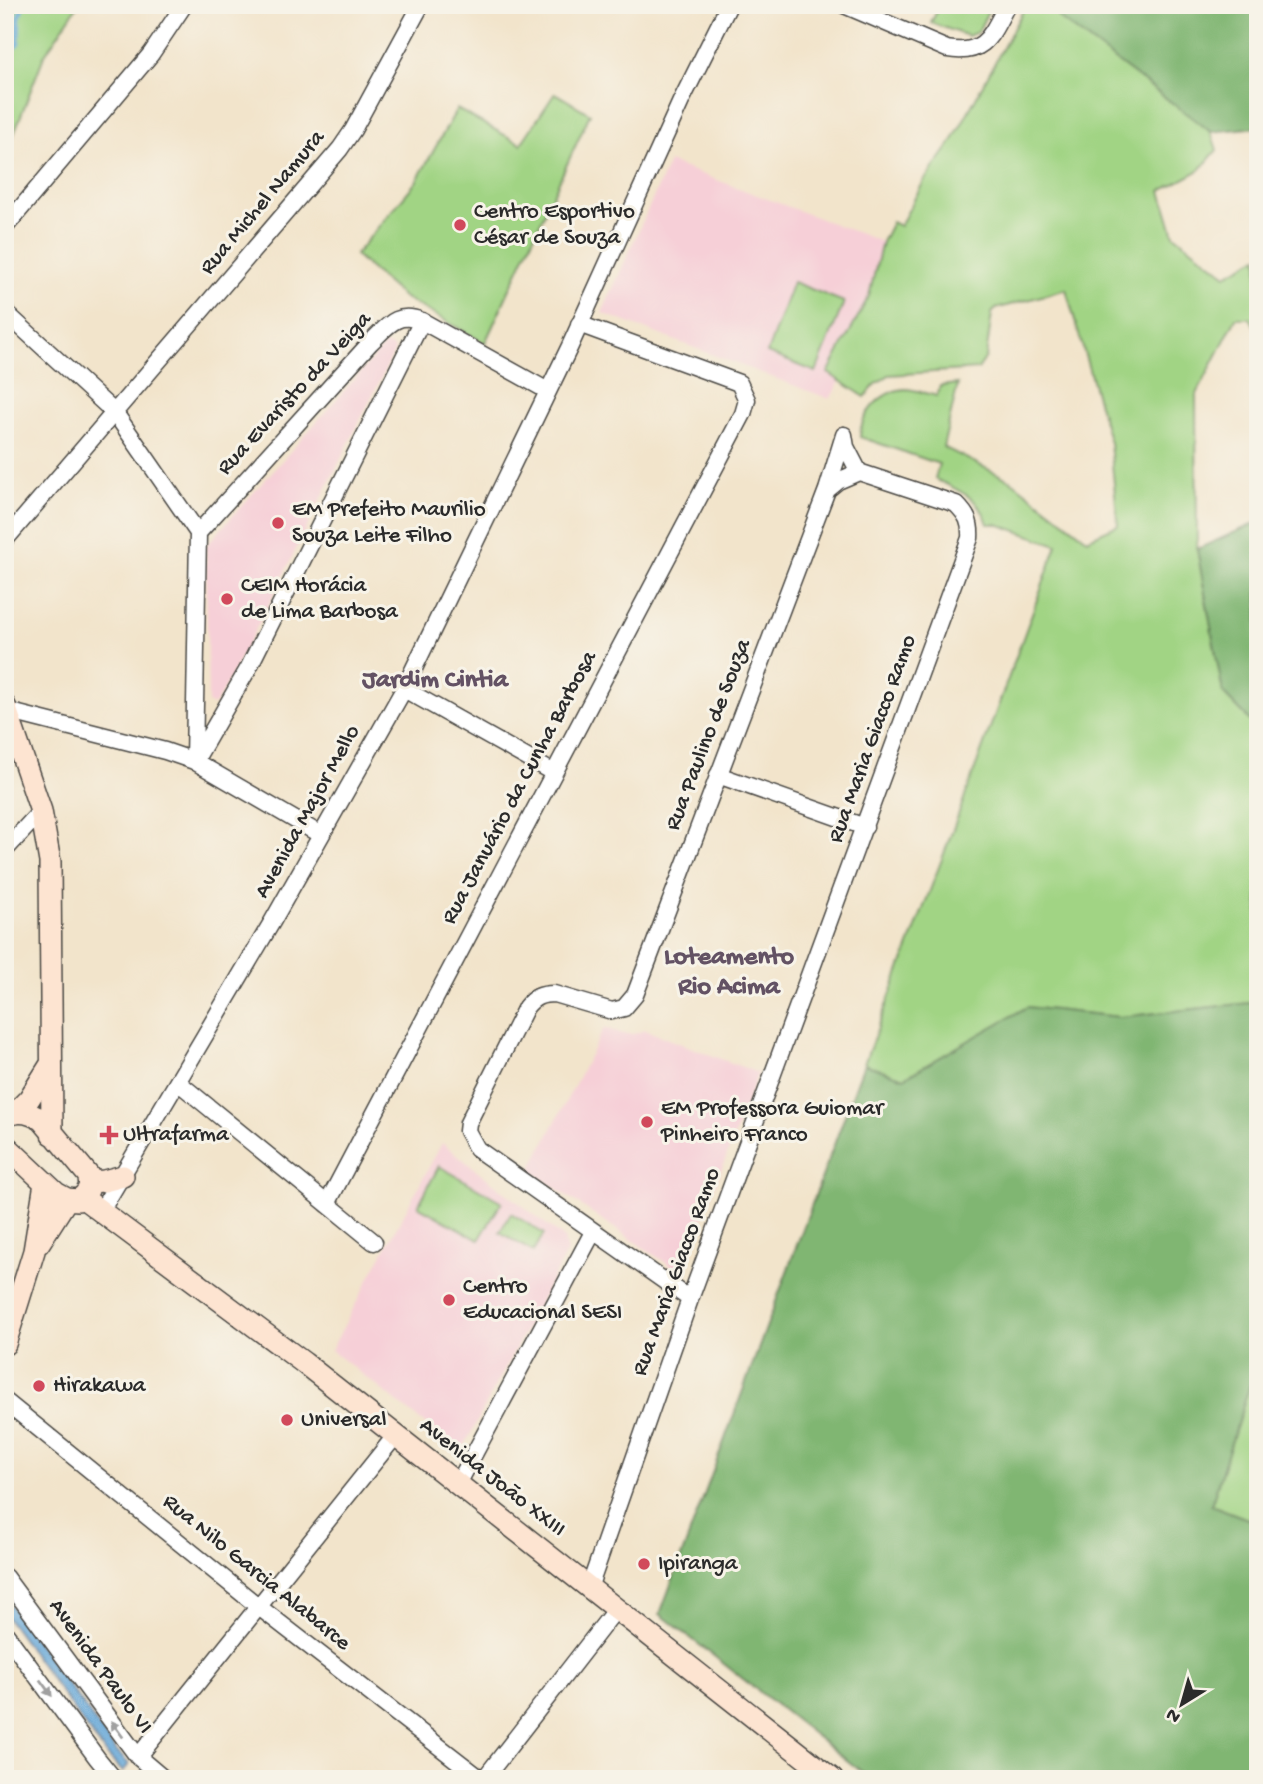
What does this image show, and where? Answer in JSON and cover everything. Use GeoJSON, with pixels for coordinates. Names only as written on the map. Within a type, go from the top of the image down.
{"type":"FeatureCollection","features":[{"type":"Feature","properties":{"kind":"main road"},"geometry":{"type":"LineString","coordinates":[[6,709],[41,811],[50,862],[52,1133]]}},
{"type":"Feature","properties":{"kind":"main road"},"geometry":{"type":"LineString","coordinates":[[10,1115],[29,1099],[51,1064]]}},
{"type":"Feature","properties":{"kind":"main road","name":"Avenida João XXIII"},"geometry":{"type":"LineString","coordinates":[[10,1115],[33,1114],[42,1120],[84,1169],[80,1193]]}},
{"type":"Feature","properties":{"kind":"main road","name":"Avenida João XXIII"},"geometry":{"type":"LineString","coordinates":[[5,1145],[55,1193],[80,1193],[304,1363],[617,1609],[821,1776]]}},
{"type":"Feature","properties":{"kind":"main road"},"geometry":{"type":"LineString","coordinates":[[34,1251],[80,1193],[104,1181],[123,1176]]}},
{"type":"Feature","properties":{"kind":"main road"},"geometry":{"type":"LineString","coordinates":[[5,1344],[34,1251],[45,1183]]}},
{"type":"Feature","properties":{"kind":"street"},"geometry":{"type":"LineString","coordinates":[[5,227],[151,54],[184,5]]}},
{"type":"Feature","properties":{"kind":"street","name":"Rua Michel Namura"},"geometry":{"type":"LineString","coordinates":[[5,540],[340,149],[353,131],[421,5]]}},
{"type":"Feature","properties":{"kind":"street","name":"Avenida Major Mello"},"geometry":{"type":"LineString","coordinates":[[101,1211],[179,1083],[404,689],[548,391],[682,99],[729,5]]}},
{"type":"Feature","properties":{"kind":"street"},"geometry":{"type":"LineString","coordinates":[[844,5],[947,49],[960,51],[972,51],[983,45],[1007,5]]}},
{"type":"Feature","properties":{"kind":"street"},"geometry":{"type":"LineString","coordinates":[[5,312],[115,413],[198,533],[194,761]]}},
{"type":"Feature","properties":{"kind":"street","name":"Rua Evaristo da Veiga"},"geometry":{"type":"LineString","coordinates":[[198,533],[385,328],[400,317],[408,316],[422,321]]}},
{"type":"Feature","properties":{"kind":"street"},"geometry":{"type":"LineString","coordinates":[[194,761],[248,669],[422,321],[548,391]]}},
{"type":"Feature","properties":{"kind":"street","name":"Rua Januário da Cunha Barbosa"},"geometry":{"type":"LineString","coordinates":[[327,1204],[743,414],[747,400],[739,383],[579,324]]}},
{"type":"Feature","properties":{"kind":"street","name":"Rua Paulino de Souza"},"geometry":{"type":"LineString","coordinates":[[593,1232],[477,1149],[467,1132],[468,1123],[533,998],[554,994],[612,1011],[624,1008],[635,995],[827,490],[844,435],[846,447],[859,472]]}},
{"type":"Feature","properties":{"kind":"street"},"geometry":{"type":"LineString","coordinates":[[827,490],[838,481],[859,472]]}},
{"type":"Feature","properties":{"kind":"street","name":"Rua Maria Giacco Ramo"},"geometry":{"type":"LineString","coordinates":[[589,1588],[690,1299],[970,538],[971,524],[956,504],[859,472]]}},
{"type":"Feature","properties":{"kind":"street"},"geometry":{"type":"LineString","coordinates":[[404,689],[554,773]]}},
{"type":"Feature","properties":{"kind":"street"},"geometry":{"type":"LineString","coordinates":[[6,709],[194,761],[321,835]]}},
{"type":"Feature","properties":{"kind":"street"},"geometry":{"type":"LineString","coordinates":[[718,775],[865,827]]}},
{"type":"Feature","properties":{"kind":"street"},"geometry":{"type":"LineString","coordinates":[[5,850],[41,811]]}},
{"type":"Feature","properties":{"kind":"street"},"geometry":{"type":"LineString","coordinates":[[179,1083],[374,1242]]}},
{"type":"Feature","properties":{"kind":"street"},"geometry":{"type":"LineString","coordinates":[[458,1484],[593,1232],[690,1299]]}},
{"type":"Feature","properties":{"kind":"street","name":"Rua Nilo Garcia Alabarce"},"geometry":{"type":"LineString","coordinates":[[5,1401],[259,1606],[482,1779]]}},
{"type":"Feature","properties":{"kind":"street"},"geometry":{"type":"LineString","coordinates":[[138,1757],[396,1435]]}},
{"type":"Feature","properties":{"kind":"street","name":"Avenida Paulo VI"},"geometry":{"type":"LineString","coordinates":[[5,1577],[138,1757],[164,1779]]}},
{"type":"Feature","properties":{"kind":"street"},"geometry":{"type":"LineString","coordinates":[[482,1779],[617,1609]]}},
{"type":"Feature","properties":{"kind":"street"},"geometry":{"type":"LineString","coordinates":[[5,1633],[114,1779]]}},
{"type":"Feature","properties":{"kind":"shaded area"},"geometry":{"type":"Polygon","coordinates":[[[669,162],[882,242],[869,296],[828,372],[841,380],[830,399],[602,313],[669,162]]]}},
{"type":"Feature","properties":{"kind":"shaded area"},"geometry":{"type":"Polygon","coordinates":[[[389,345],[395,350],[264,614],[216,703],[212,705],[208,703],[206,546],[384,346],[389,345]]]}},
{"type":"Feature","properties":{"kind":"shaded area","name":"EM Professora Guiomar Pinheiro Franco"},"geometry":{"type":"Polygon","coordinates":[[[604,1028],[623,1034],[645,1030],[758,1073],[684,1268],[678,1271],[530,1171],[604,1028]]]}},
{"type":"Feature","properties":{"kind":"shaded area","name":"Centro Educacional SESI"},"geometry":{"type":"Polygon","coordinates":[[[442,1143],[564,1238],[567,1251],[461,1452],[331,1350],[442,1143]]]}},
{"type":"Feature","properties":{"kind":"green space"},"geometry":{"type":"Polygon","coordinates":[[[5,5],[78,5],[44,56],[5,157],[5,5]]]}},
{"type":"Feature","properties":{"kind":"green space"},"geometry":{"type":"Polygon","coordinates":[[[940,5],[991,5],[978,32],[968,36],[931,23],[940,5]]]}},
{"type":"Feature","properties":{"kind":"green space"},"geometry":{"type":"Polygon","coordinates":[[[1026,5],[1056,5],[1059,18],[1211,132],[1217,150],[1200,170],[1161,191],[1174,235],[1226,275],[1258,257],[1258,332],[1250,318],[1236,318],[1196,396],[1197,549],[1223,693],[1258,729],[1258,995],[1250,1003],[1120,1017],[1027,1007],[904,1078],[864,1064],[1057,545],[997,524],[988,524],[985,515],[974,501],[935,479],[939,464],[860,437],[861,429],[873,405],[887,394],[909,389],[937,396],[940,386],[958,384],[943,447],[1012,481],[1087,539],[1118,525],[1110,443],[1066,289],[996,309],[992,313],[986,357],[978,369],[889,375],[865,397],[828,373],[869,296],[882,242],[892,222],[900,226],[924,181],[952,142],[1026,5]]]}},
{"type":"Feature","properties":{"kind":"green space"},"geometry":{"type":"Polygon","coordinates":[[[1056,5],[1258,5],[1258,127],[1211,132],[1059,18],[1056,5]]]}},
{"type":"Feature","properties":{"kind":"green space","name":"Centro Esportivo César de Souza"},"geometry":{"type":"Polygon","coordinates":[[[555,93],[590,114],[485,343],[403,297],[355,255],[416,182],[457,109],[521,144],[555,93]]]}},
{"type":"Feature","properties":{"kind":"green space"},"geometry":{"type":"Polygon","coordinates":[[[793,282],[844,302],[816,372],[767,353],[793,282]]]}},
{"type":"Feature","properties":{"kind":"green space"},"geometry":{"type":"Polygon","coordinates":[[[1258,522],[1258,729],[1223,693],[1197,549],[1258,522]]]}},
{"type":"Feature","properties":{"kind":"green space"},"geometry":{"type":"Polygon","coordinates":[[[1258,1002],[1258,1360],[1211,1505],[1258,1523],[1258,1779],[871,1779],[660,1614],[864,1064],[904,1078],[1027,1007],[1120,1017],[1258,1002]]]}},
{"type":"Feature","properties":{"kind":"green space"},"geometry":{"type":"Polygon","coordinates":[[[439,1166],[502,1202],[479,1240],[418,1206],[439,1166]]]}},
{"type":"Feature","properties":{"kind":"green space"},"geometry":{"type":"Polygon","coordinates":[[[511,1213],[544,1234],[533,1252],[500,1232],[511,1213]]]}},
{"type":"Feature","properties":{"kind":"green space"},"geometry":{"type":"Polygon","coordinates":[[[1258,1360],[1258,1523],[1211,1505],[1258,1360]]]}},
{"type":"Feature","properties":{"kind":"water"},"geometry":{"type":"Polygon","coordinates":[[[5,1597],[117,1752],[129,1764],[123,1772],[105,1753],[5,1615],[5,1597]]]}},
{"type":"Feature","properties":{"kind":"waterway"},"geometry":{"type":"LineString","coordinates":[[5,63],[18,43],[19,17],[23,5]]}},
{"type":"Feature","properties":{"kind":"place","name":"Centro Esportivo César de Souza"},"geometry":{"type":"Point","coordinates":[460,225]}},
{"type":"Feature","properties":{"kind":"place","name":"EM Prefeito Maurilio Souza Leite Filho"},"geometry":{"type":"Point","coordinates":[278,523]}},
{"type":"Feature","properties":{"kind":"place","name":"CEIM Horácia de Lima Barbosa"},"geometry":{"type":"Point","coordinates":[227,599]}},
{"type":"Feature","properties":{"kind":"place","name":"EM Professora Guiomar Pinheiro Franco"},"geometry":{"type":"Point","coordinates":[647,1122]}},
{"type":"Feature","properties":{"kind":"place","name":"Ultrafarma"},"geometry":{"type":"Point","coordinates":[109,1135]}},
{"type":"Feature","properties":{"kind":"place","name":"Centro Educacional SESI"},"geometry":{"type":"Point","coordinates":[449,1300]}},
{"type":"Feature","properties":{"kind":"place","name":"Hirakawa"},"geometry":{"type":"Point","coordinates":[39,1386]}},
{"type":"Feature","properties":{"kind":"place","name":"Universal"},"geometry":{"type":"Point","coordinates":[287,1420]}},
{"type":"Feature","properties":{"kind":"place","name":"Ipiranga"},"geometry":{"type":"Point","coordinates":[644,1564]}},
{"type":"Feature","properties":{"kind":"district","name":"Jardim Cintia"},"geometry":{"type":"Point","coordinates":[435,681]}},
{"type":"Feature","properties":{"kind":"district","name":"Loteamento Rio Acima"},"geometry":{"type":"Point","coordinates":[729,973]}}]}
